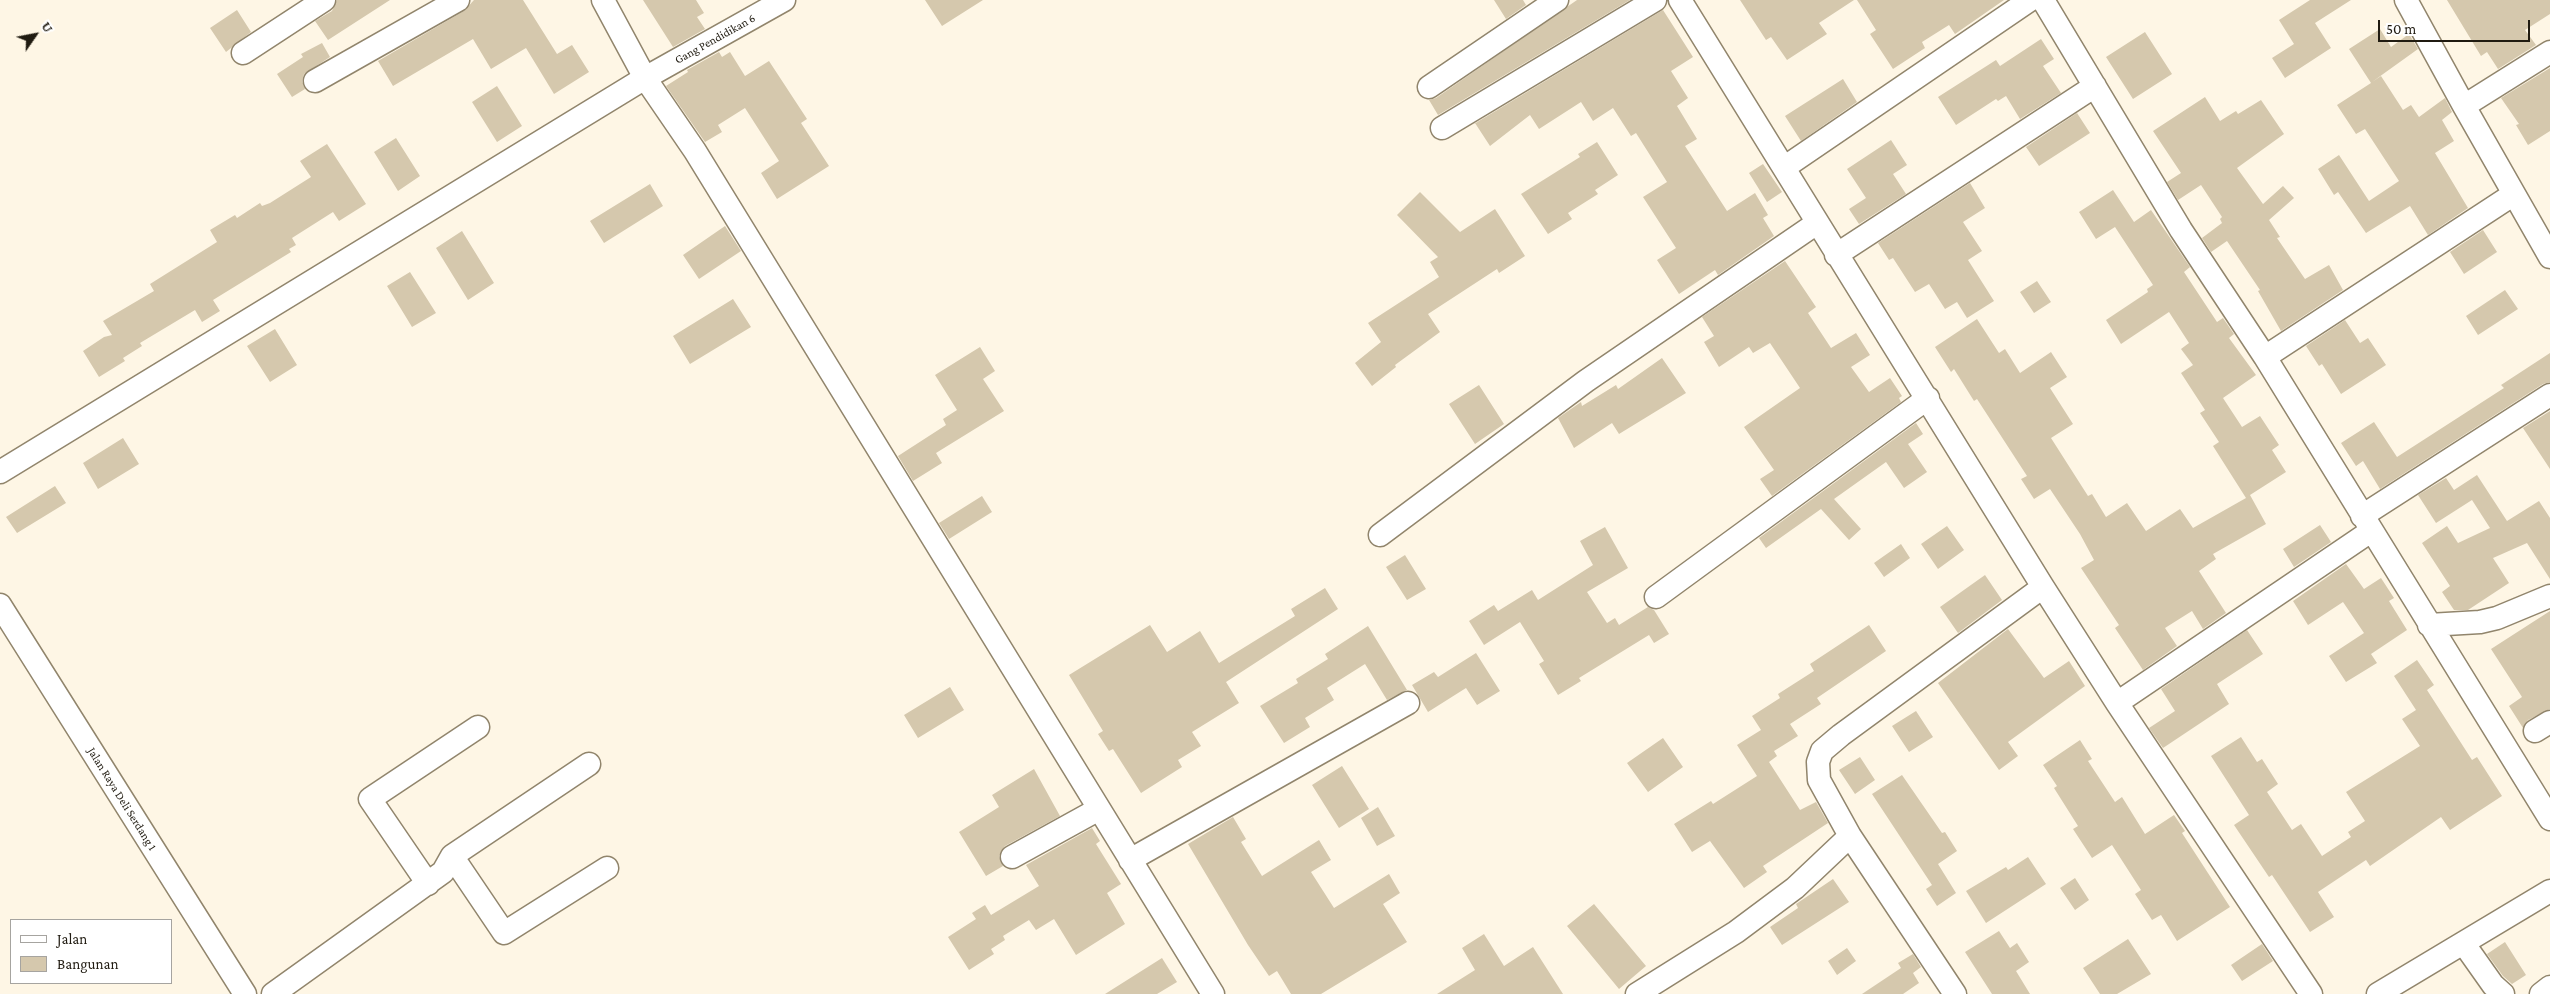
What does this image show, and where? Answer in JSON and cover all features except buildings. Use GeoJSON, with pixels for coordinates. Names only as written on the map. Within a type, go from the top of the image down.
{"type":"FeatureCollection","features":[{"type":"Feature","properties":{"kind":"street"},"geometry":{"type":"LineString","coordinates":[[243,52],[324,0]]}},
{"type":"Feature","properties":{"kind":"street"},"geometry":{"type":"LineString","coordinates":[[315,81],[458,0]]}},
{"type":"Feature","properties":{"kind":"street"},"geometry":{"type":"LineString","coordinates":[[603,0],[645,78],[694,151],[1213,994]]}},
{"type":"Feature","properties":{"kind":"street","name":"Gang Pendidikan 6"},"geometry":{"type":"LineString","coordinates":[[0,472],[645,78],[784,0]]}},
{"type":"Feature","properties":{"kind":"street"},"geometry":{"type":"LineString","coordinates":[[1429,87],[1557,0]]}},
{"type":"Feature","properties":{"kind":"street"},"geometry":{"type":"LineString","coordinates":[[1442,128],[1655,0]]}},
{"type":"Feature","properties":{"kind":"street"},"geometry":{"type":"LineString","coordinates":[[1680,0],[1785,167],[1836,255],[1928,398],[2043,587],[2117,703],[2311,994]]}},
{"type":"Feature","properties":{"kind":"street"},"geometry":{"type":"LineString","coordinates":[[1785,167],[2030,0]]}},
{"type":"Feature","properties":{"kind":"street"},"geometry":{"type":"LineString","coordinates":[[2043,0],[2181,230],[2265,357],[2550,819]]}},
{"type":"Feature","properties":{"kind":"street"},"geometry":{"type":"LineString","coordinates":[[2406,0],[2550,257]]}},
{"type":"Feature","properties":{"kind":"street"},"geometry":{"type":"LineString","coordinates":[[2464,106],[2550,52]]}},
{"type":"Feature","properties":{"kind":"street"},"geometry":{"type":"LineString","coordinates":[[1836,255],[2095,86]]}},
{"type":"Feature","properties":{"kind":"street"},"geometry":{"type":"LineString","coordinates":[[2265,357],[2514,194]]}},
{"type":"Feature","properties":{"kind":"street"},"geometry":{"type":"LineString","coordinates":[[1380,535],[1586,381],[1817,223]]}},
{"type":"Feature","properties":{"kind":"street"},"geometry":{"type":"LineString","coordinates":[[2117,703],[2367,523],[2550,395]]}},
{"type":"Feature","properties":{"kind":"street"},"geometry":{"type":"LineString","coordinates":[[1656,597],[1928,398]]}},
{"type":"Feature","properties":{"kind":"street"},"geometry":{"type":"LineString","coordinates":[[1955,994],[1850,836],[1819,780],[1818,762],[1822,751],[1848,729],[2043,587]]}},
{"type":"Feature","properties":{"kind":"street"},"geometry":{"type":"LineString","coordinates":[[2429,625],[2480,622],[2498,618],[2550,596]]}},
{"type":"Feature","properties":{"kind":"street","name":"Jalan Raya Deli Serdang 1"},"geometry":{"type":"LineString","coordinates":[[0,605],[245,994]]}},
{"type":"Feature","properties":{"kind":"street"},"geometry":{"type":"LineString","coordinates":[[1130,860],[1408,703]]}},
{"type":"Feature","properties":{"kind":"street"},"geometry":{"type":"LineString","coordinates":[[428,884],[370,799],[478,727]]}},
{"type":"Feature","properties":{"kind":"street"},"geometry":{"type":"LineString","coordinates":[[273,994],[444,872],[452,856],[589,764]]}},
{"type":"Feature","properties":{"kind":"street"},"geometry":{"type":"LineString","coordinates":[[1012,857],[1099,809]]}},
{"type":"Feature","properties":{"kind":"street"},"geometry":{"type":"LineString","coordinates":[[1637,994],[1736,932],[1788,894],[1850,836]]}},
{"type":"Feature","properties":{"kind":"street"},"geometry":{"type":"LineString","coordinates":[[452,856],[504,933],[607,868]]}},
{"type":"Feature","properties":{"kind":"street"},"geometry":{"type":"LineString","coordinates":[[2378,994],[2550,891]]}},
{"type":"Feature","properties":{"kind":"street"},"geometry":{"type":"LineString","coordinates":[[2464,944],[2493,985],[2503,994]]}},
{"type":"Feature","properties":{"kind":"street"},"geometry":{"type":"LineString","coordinates":[[2541,994],[2550,987]]}}]}
